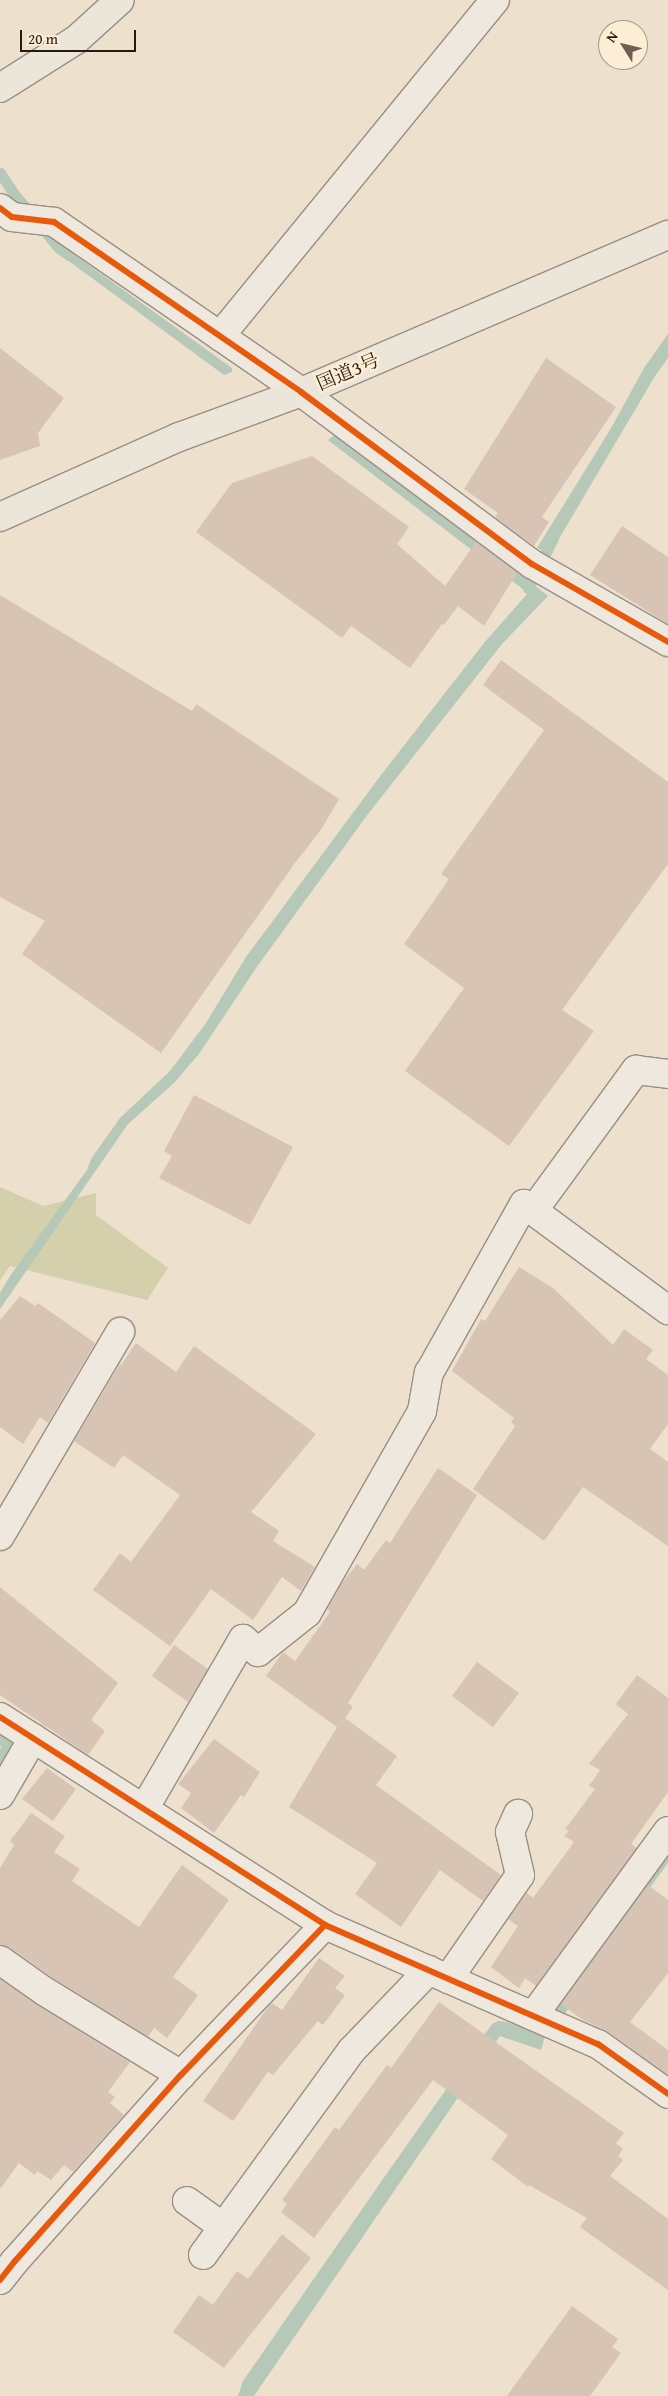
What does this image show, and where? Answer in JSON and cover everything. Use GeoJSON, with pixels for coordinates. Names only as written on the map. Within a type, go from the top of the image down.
{"type":"FeatureCollection","features":[{"type":"Feature","properties":{"kind":"highway"},"geometry":{"type":"LineString","coordinates":[[0,88],[76,40],[120,0]]}},
{"type":"Feature","properties":{"kind":"highway","name":"国道3号"},"geometry":{"type":"LineString","coordinates":[[0,517],[179,437],[301,392],[668,235]]}},
{"type":"Feature","properties":{"kind":"street"},"geometry":{"type":"LineString","coordinates":[[220,336],[495,0]]}},
{"type":"Feature","properties":{"kind":"street"},"geometry":{"type":"LineString","coordinates":[[0,208],[12,217],[54,222],[301,392],[532,564],[668,642]]}},
{"type":"Feature","properties":{"kind":"street"},"geometry":{"type":"LineString","coordinates":[[533,1211],[636,1070],[668,1074]]}},
{"type":"Feature","properties":{"kind":"street"},"geometry":{"type":"LineString","coordinates":[[144,1809],[243,1639],[258,1652],[307,1613],[422,1411],[429,1373],[524,1204],[668,1310]]}},
{"type":"Feature","properties":{"kind":"street"},"geometry":{"type":"LineString","coordinates":[[0,1536],[120,1332]]}},
{"type":"Feature","properties":{"kind":"street"},"geometry":{"type":"LineString","coordinates":[[0,1717],[325,1925],[598,2044],[668,2094]]}},
{"type":"Feature","properties":{"kind":"street"},"geometry":{"type":"LineString","coordinates":[[0,1795],[33,1738]]}},
{"type":"Feature","properties":{"kind":"street"},"geometry":{"type":"LineString","coordinates":[[203,2255],[352,2050],[438,1974],[520,1875],[510,1832],[518,1814]]}},
{"type":"Feature","properties":{"kind":"street"},"geometry":{"type":"LineString","coordinates":[[534,2016],[668,1832]]}},
{"type":"Feature","properties":{"kind":"street"},"geometry":{"type":"LineString","coordinates":[[0,2280],[181,2075],[325,1925]]}},
{"type":"Feature","properties":{"kind":"street"},"geometry":{"type":"LineString","coordinates":[[0,1960],[44,1991],[181,2075]]}},
{"type":"Feature","properties":{"kind":"street"},"geometry":{"type":"LineString","coordinates":[[187,2201],[223,2227]]}},
{"type":"Feature","properties":{"kind":"shaded area"},"geometry":{"type":"Polygon","coordinates":[[[61,245],[232,368],[232,372],[224,375],[55,251],[61,245]]]}},
{"type":"Feature","properties":{"kind":"shaded area"},"geometry":{"type":"Polygon","coordinates":[[[668,334],[668,358],[655,376],[550,554],[537,548],[610,430],[644,368],[668,334]]]}},
{"type":"Feature","properties":{"kind":"shaded area"},"geometry":{"type":"Polygon","coordinates":[[[337,433],[447,516],[548,596],[502,644],[368,814],[256,968],[199,1054],[174,1083],[128,1124],[0,1309],[0,1293],[10,1276],[87,1170],[91,1159],[120,1118],[170,1071],[206,1023],[246,957],[381,775],[484,643],[528,593],[328,440],[337,433]]]}},
{"type":"Feature","properties":{"kind":"shaded area"},"geometry":{"type":"Polygon","coordinates":[[[0,1187],[43,1206],[96,1193],[96,1215],[168,1268],[147,1300],[10,1266],[0,1281],[0,1187]]]}},
{"type":"Feature","properties":{"kind":"shaded area"},"geometry":{"type":"Polygon","coordinates":[[[668,1849],[668,1863],[600,1955],[567,2005],[562,2001],[668,1849]]]}},
{"type":"Feature","properties":{"kind":"shaded area"},"geometry":{"type":"Polygon","coordinates":[[[498,2021],[507,2022],[545,2036],[541,2050],[500,2036],[254,2396],[238,2396],[243,2381],[383,2179],[492,2024],[498,2021]]]}},
{"type":"Feature","properties":{"kind":"building"},"geometry":{"type":"Polygon","coordinates":[[[0,348],[64,398],[38,433],[40,446],[0,460],[0,348]]]}},
{"type":"Feature","properties":{"kind":"building"},"geometry":{"type":"Polygon","coordinates":[[[546,358],[616,407],[542,517],[549,522],[534,546],[495,517],[498,513],[464,489],[546,358]]]}},
{"type":"Feature","properties":{"kind":"building"},"geometry":{"type":"Polygon","coordinates":[[[312,456],[409,527],[397,544],[445,586],[476,542],[517,573],[484,626],[458,606],[444,625],[442,624],[410,668],[351,626],[342,638],[196,532],[232,483],[312,456]]]}},
{"type":"Feature","properties":{"kind":"building"},"geometry":{"type":"Polygon","coordinates":[[[622,526],[668,557],[668,624],[590,575],[622,526]]]}},
{"type":"Feature","properties":{"kind":"building"},"geometry":{"type":"Polygon","coordinates":[[[0,595],[192,711],[196,704],[339,799],[321,830],[295,863],[161,1053],[22,954],[45,921],[0,897],[0,595]]]}},
{"type":"Feature","properties":{"kind":"building"},"geometry":{"type":"Polygon","coordinates":[[[501,660],[668,782],[668,864],[562,1010],[594,1031],[509,1146],[405,1071],[464,988],[404,944],[449,879],[441,874],[544,730],[483,685],[501,660]]]}},
{"type":"Feature","properties":{"kind":"building"},"geometry":{"type":"Polygon","coordinates":[[[194,1095],[293,1147],[250,1225],[159,1178],[172,1156],[164,1151],[194,1095]]]}},
{"type":"Feature","properties":{"kind":"building"},"geometry":{"type":"Polygon","coordinates":[[[519,1267],[553,1288],[613,1345],[624,1329],[653,1350],[646,1359],[668,1375],[668,1424],[650,1449],[668,1462],[668,1546],[583,1487],[544,1541],[473,1489],[515,1426],[511,1422],[514,1418],[452,1371],[481,1319],[485,1321],[519,1267]]]}},
{"type":"Feature","properties":{"kind":"building"},"geometry":{"type":"Polygon","coordinates":[[[20,1296],[35,1306],[38,1303],[95,1343],[48,1423],[40,1417],[23,1444],[0,1427],[0,1320],[20,1296]]]}},
{"type":"Feature","properties":{"kind":"building"},"geometry":{"type":"Polygon","coordinates":[[[136,1343],[176,1372],[194,1346],[316,1434],[251,1512],[279,1531],[273,1541],[315,1567],[301,1591],[282,1577],[253,1620],[211,1589],[170,1646],[93,1590],[120,1553],[131,1562],[180,1495],[123,1455],[114,1468],[74,1441],[120,1364],[136,1343]]]}},
{"type":"Feature","properties":{"kind":"building"},"geometry":{"type":"Polygon","coordinates":[[[438,1468],[477,1495],[348,1703],[353,1707],[345,1718],[397,1756],[376,1785],[501,1875],[483,1901],[440,1870],[401,1927],[355,1894],[377,1863],[289,1807],[337,1727],[266,1676],[283,1652],[295,1661],[330,1612],[327,1610],[341,1584],[357,1564],[364,1570],[386,1540],[390,1543],[438,1468]]]}},
{"type":"Feature","properties":{"kind":"building"},"geometry":{"type":"Polygon","coordinates":[[[0,1587],[118,1683],[91,1720],[105,1731],[88,1755],[0,1695],[0,1587]]]}},
{"type":"Feature","properties":{"kind":"building"},"geometry":{"type":"Polygon","coordinates":[[[174,1645],[208,1669],[188,1702],[152,1676],[174,1645]]]}},
{"type":"Feature","properties":{"kind":"building"},"geometry":{"type":"Polygon","coordinates":[[[477,1662],[519,1693],[493,1727],[452,1696],[477,1662]]]}},
{"type":"Feature","properties":{"kind":"building"},"geometry":{"type":"Polygon","coordinates":[[[637,1675],[668,1698],[668,1792],[631,1844],[637,1848],[536,1986],[525,1978],[519,1988],[491,1967],[518,1926],[508,1919],[527,1893],[533,1898],[574,1842],[564,1836],[569,1831],[565,1829],[595,1789],[589,1786],[600,1770],[589,1764],[628,1714],[616,1704],[637,1675]]]}},
{"type":"Feature","properties":{"kind":"building"},"geometry":{"type":"Polygon","coordinates":[[[214,1739],[260,1772],[244,1797],[241,1795],[214,1833],[181,1808],[191,1793],[178,1784],[214,1739]]]}},
{"type":"Feature","properties":{"kind":"building"},"geometry":{"type":"Polygon","coordinates":[[[47,1768],[76,1789],[53,1821],[22,1799],[47,1768]]]}},
{"type":"Feature","properties":{"kind":"building"},"geometry":{"type":"Polygon","coordinates":[[[31,1813],[65,1836],[54,1852],[80,1869],[72,1881],[139,1927],[182,1865],[229,1900],[173,1977],[198,1995],[167,2038],[154,2028],[148,2037],[53,1978],[9,1947],[0,1945],[0,1868],[14,1845],[10,1841],[31,1813]]]}},
{"type":"Feature","properties":{"kind":"building"},"geometry":{"type":"Polygon","coordinates":[[[648,1885],[668,1900],[668,1973],[630,2022],[668,2050],[668,2075],[607,2031],[583,2020],[561,2004],[648,1885]]]}},
{"type":"Feature","properties":{"kind":"building"},"geometry":{"type":"Polygon","coordinates":[[[319,1958],[345,1976],[335,1988],[345,1995],[323,2025],[318,2021],[273,2075],[268,2072],[233,2121],[203,2101],[268,2007],[272,2003],[282,2010],[319,1958]]]}},
{"type":"Feature","properties":{"kind":"building"},"geometry":{"type":"Polygon","coordinates":[[[0,1979],[36,2004],[130,2062],[108,2092],[115,2097],[110,2103],[124,2115],[73,2172],[64,2165],[51,2180],[37,2171],[35,2175],[19,2163],[0,2189],[0,1979]]]}},
{"type":"Feature","properties":{"kind":"building"},"geometry":{"type":"Polygon","coordinates":[[[439,2002],[624,2133],[616,2143],[623,2149],[618,2156],[623,2160],[610,2176],[668,2219],[668,2290],[580,2227],[587,2218],[529,2185],[528,2187],[491,2159],[508,2135],[433,2080],[314,2238],[281,2212],[287,2204],[282,2200],[335,2127],[339,2130],[387,2065],[391,2068],[439,2002]]]}},
{"type":"Feature","properties":{"kind":"building"},"geometry":{"type":"Polygon","coordinates":[[[282,2234],[311,2258],[224,2368],[173,2332],[199,2295],[213,2305],[237,2271],[248,2279],[282,2234]]]}},
{"type":"Feature","properties":{"kind":"building"},"geometry":{"type":"Polygon","coordinates":[[[572,2306],[618,2339],[612,2347],[621,2353],[590,2396],[507,2396],[572,2306]]]}},
{"type":"Feature","properties":{"kind":"waterway"},"geometry":{"type":"LineString","coordinates":[[0,173],[14,194],[58,247],[69,255]]}},
{"type":"Feature","properties":{"kind":"waterway"},"geometry":{"type":"LineString","coordinates":[[528,588],[553,538]]}},
{"type":"Feature","properties":{"kind":"waterway"},"geometry":{"type":"LineString","coordinates":[[0,1739],[7,1743],[0,1772]]}},
{"type":"Feature","properties":{"kind":"waterway"},"geometry":{"type":"LineString","coordinates":[[551,2024],[571,1993]]}},
{"type":"Feature","properties":{"kind":"cycle path"},"geometry":{"type":"LineString","coordinates":[[0,208],[12,217],[54,222],[301,392],[532,564],[668,642]]}},
{"type":"Feature","properties":{"kind":"cycle path"},"geometry":{"type":"LineString","coordinates":[[0,1717],[325,1925],[598,2044],[668,2094]]}},
{"type":"Feature","properties":{"kind":"cycle path"},"geometry":{"type":"LineString","coordinates":[[0,2280],[181,2075],[325,1925]]}}]}
